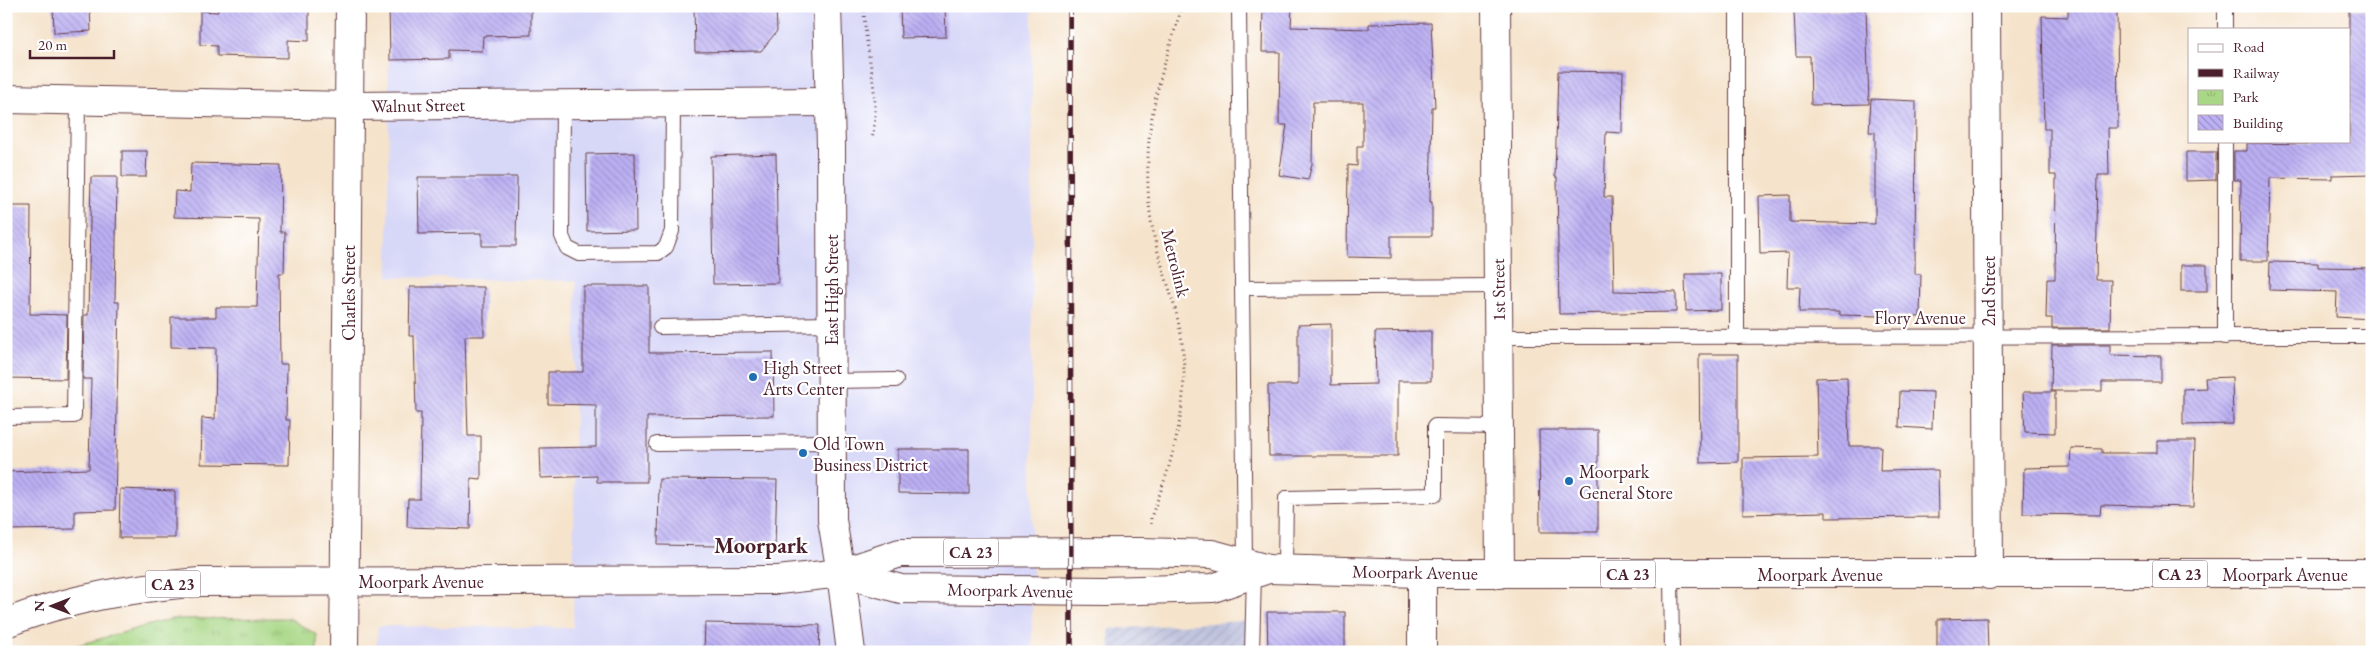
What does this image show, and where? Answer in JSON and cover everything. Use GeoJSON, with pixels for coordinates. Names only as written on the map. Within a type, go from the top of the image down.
{"type":"FeatureCollection","features":[{"type":"Feature","properties":{"kind":"street","name":"Charles Street"},"geometry":{"type":"LineString","coordinates":[[344,652],[350,6]]}},
{"type":"Feature","properties":{"kind":"street","name":"East High Street"},"geometry":{"type":"LineString","coordinates":[[827,6],[832,520],[841,572],[850,652]]}},
{"type":"Feature","properties":{"kind":"street","name":"1st Street"},"geometry":{"type":"LineString","coordinates":[[1496,6],[1500,574]]}},
{"type":"Feature","properties":{"kind":"street","name":"2nd Street"},"geometry":{"type":"LineString","coordinates":[[1986,6],[1989,575]]}},
{"type":"Feature","properties":{"kind":"street","name":"Walnut Street"},"geometry":{"type":"LineString","coordinates":[[6,99],[350,106],[829,102]]}},
{"type":"Feature","properties":{"kind":"street","name":"Moorpark Avenue"},"geometry":{"type":"LineString","coordinates":[[6,622],[65,603],[148,586],[200,582],[778,580],[841,572],[900,553],[1141,552],[1212,554],[1263,569],[1422,573],[1989,575],[2372,573]]}},
{"type":"Feature","properties":{"kind":"street","name":"Moorpark Avenue"},"geometry":{"type":"LineString","coordinates":[[841,572],[901,589],[1071,591],[1213,588],[1263,569]]}},
{"type":"Feature","properties":{"kind":"street"},"geometry":{"type":"LineString","coordinates":[[1422,573],[1422,652]]}},
{"type":"Feature","properties":{"kind":"lane"},"geometry":{"type":"LineString","coordinates":[[1238,6],[1242,288],[1263,569]]}},
{"type":"Feature","properties":{"kind":"lane"},"geometry":{"type":"LineString","coordinates":[[1737,6],[1737,337]]}},
{"type":"Feature","properties":{"kind":"lane"},"geometry":{"type":"LineString","coordinates":[[2225,6],[2225,28]]}},
{"type":"Feature","properties":{"kind":"lane"},"geometry":{"type":"LineString","coordinates":[[6,417],[74,416],[78,100]]}},
{"type":"Feature","properties":{"kind":"lane"},"geometry":{"type":"LineString","coordinates":[[563,104],[562,236],[567,248],[579,254],[658,253],[666,247],[672,231],[673,103]]}},
{"type":"Feature","properties":{"kind":"lane"},"geometry":{"type":"LineString","coordinates":[[2225,142],[2225,336]]}},
{"type":"Feature","properties":{"kind":"lane"},"geometry":{"type":"LineString","coordinates":[[1242,288],[1498,286]]}},
{"type":"Feature","properties":{"kind":"lane"},"geometry":{"type":"LineString","coordinates":[[660,327],[831,324]]}},
{"type":"Feature","properties":{"kind":"lane","name":"Flory Avenue"},"geometry":{"type":"LineString","coordinates":[[1498,337],[2372,336]]}},
{"type":"Feature","properties":{"kind":"lane"},"geometry":{"type":"LineString","coordinates":[[831,381],[896,380]]}},
{"type":"Feature","properties":{"kind":"lane"},"geometry":{"type":"LineString","coordinates":[[1252,652],[1263,569],[1286,498],[1435,495],[1435,426],[1499,427]]}},
{"type":"Feature","properties":{"kind":"lane"},"geometry":{"type":"LineString","coordinates":[[657,444],[831,442]]}},
{"type":"Feature","properties":{"kind":"lane"},"geometry":{"type":"LineString","coordinates":[[1671,574],[1672,652]]}},
{"type":"Feature","properties":{"kind":"path"},"geometry":{"type":"LineString","coordinates":[[864,6],[873,68],[875,122],[872,139]]}},
{"type":"Feature","properties":{"kind":"path","name":"Metrolink"},"geometry":{"type":"LineString","coordinates":[[1151,524],[1151,517],[1166,479],[1184,404],[1183,350],[1155,242],[1150,202],[1148,160],[1152,118],[1160,80],[1182,6]]}},
{"type":"Feature","properties":{"kind":"shaded area","name":"Old Town Business District"},"geometry":{"type":"Polygon","coordinates":[[[389,6],[1032,6],[1032,652],[376,652],[378,626],[573,628],[576,281],[388,277],[389,6]]]}},
{"type":"Feature","properties":{"kind":"shaded area"},"geometry":{"type":"Polygon","coordinates":[[[1259,620],[1260,652],[1110,652],[1109,629],[1259,620]]]}},
{"type":"Feature","properties":{"kind":"green space"},"geometry":{"type":"Polygon","coordinates":[[[289,618],[317,635],[317,652],[53,652],[171,619],[289,618]]]}},
{"type":"Feature","properties":{"kind":"building"},"geometry":{"type":"Polygon","coordinates":[[[53,6],[90,6],[91,31],[54,33],[53,6]]]}},
{"type":"Feature","properties":{"kind":"building"},"geometry":{"type":"Polygon","coordinates":[[[218,6],[309,6],[309,41],[288,40],[288,58],[217,56],[217,46],[200,45],[200,11],[218,12],[218,6]]]}},
{"type":"Feature","properties":{"kind":"building"},"geometry":{"type":"Polygon","coordinates":[[[389,6],[531,6],[531,35],[483,36],[482,51],[449,50],[449,59],[390,60],[389,6]]]}},
{"type":"Feature","properties":{"kind":"building"},"geometry":{"type":"Polygon","coordinates":[[[694,6],[776,6],[777,31],[761,51],[695,52],[694,6]]]}},
{"type":"Feature","properties":{"kind":"building"},"geometry":{"type":"Polygon","coordinates":[[[900,6],[945,6],[946,37],[901,38],[900,6]]]}},
{"type":"Feature","properties":{"kind":"building"},"geometry":{"type":"Polygon","coordinates":[[[1263,6],[1292,6],[1291,27],[1369,29],[1369,24],[1431,23],[1435,107],[1432,107],[1430,202],[1432,202],[1432,236],[1391,236],[1391,258],[1347,257],[1348,165],[1357,166],[1357,146],[1363,146],[1363,102],[1313,102],[1312,164],[1308,180],[1279,175],[1287,125],[1279,125],[1280,52],[1262,52],[1263,6]]]}},
{"type":"Feature","properties":{"kind":"building"},"geometry":{"type":"Polygon","coordinates":[[[2068,7],[2117,8],[2118,128],[2108,128],[2109,175],[2098,175],[2096,280],[2111,280],[2110,328],[2052,328],[2052,318],[2046,318],[2047,279],[2055,279],[2056,175],[2050,175],[2050,129],[2044,129],[2042,16],[2068,17],[2068,7]]]}},
{"type":"Feature","properties":{"kind":"building"},"geometry":{"type":"Polygon","coordinates":[[[1866,9],[1869,104],[1811,105],[1810,56],[1796,56],[1794,12],[1866,9]]]}},
{"type":"Feature","properties":{"kind":"building"},"geometry":{"type":"Polygon","coordinates":[[[2349,9],[2372,10],[2372,174],[2332,175],[2332,179],[2270,178],[2268,261],[2240,261],[2241,180],[2234,180],[2234,151],[2247,151],[2247,143],[2311,144],[2311,142],[2350,142],[2349,9]]]}},
{"type":"Feature","properties":{"kind":"building"},"geometry":{"type":"Polygon","coordinates":[[[1558,71],[1623,72],[1622,133],[1606,132],[1604,197],[1612,197],[1614,291],[1676,292],[1676,312],[1559,314],[1557,177],[1555,177],[1558,71]]]}},
{"type":"Feature","properties":{"kind":"building"},"geometry":{"type":"Polygon","coordinates":[[[1871,99],[1916,101],[1915,274],[1921,274],[1920,317],[1839,315],[1839,312],[1799,312],[1800,287],[1787,287],[1788,253],[1760,254],[1759,196],[1790,195],[1790,222],[1875,224],[1875,132],[1869,132],[1871,99]]]}},
{"type":"Feature","properties":{"kind":"building"},"geometry":{"type":"Polygon","coordinates":[[[122,151],[147,151],[146,177],[122,177],[122,151]]]}},
{"type":"Feature","properties":{"kind":"building"},"geometry":{"type":"Polygon","coordinates":[[[2186,152],[2216,152],[2216,180],[2186,181],[2186,152]]]}},
{"type":"Feature","properties":{"kind":"building"},"geometry":{"type":"Polygon","coordinates":[[[635,153],[636,230],[587,231],[586,154],[635,153]]]}},
{"type":"Feature","properties":{"kind":"building"},"geometry":{"type":"Polygon","coordinates":[[[776,154],[778,283],[713,284],[711,156],[776,154]]]}},
{"type":"Feature","properties":{"kind":"building"},"geometry":{"type":"Polygon","coordinates":[[[191,163],[281,165],[280,232],[285,232],[284,273],[279,273],[280,364],[287,364],[286,420],[290,420],[289,465],[201,464],[202,418],[215,419],[216,348],[171,347],[171,317],[216,317],[216,307],[257,307],[259,219],[174,217],[175,191],[190,192],[191,163]]]}},
{"type":"Feature","properties":{"kind":"building"},"geometry":{"type":"Polygon","coordinates":[[[91,177],[117,177],[115,302],[119,302],[115,510],[75,511],[75,529],[6,530],[6,472],[89,469],[91,379],[83,379],[84,315],[88,315],[91,177]]]}},
{"type":"Feature","properties":{"kind":"building"},"geometry":{"type":"Polygon","coordinates":[[[418,177],[517,177],[516,246],[482,246],[482,233],[419,234],[418,177]]]}},
{"type":"Feature","properties":{"kind":"building"},"geometry":{"type":"Polygon","coordinates":[[[6,206],[31,206],[30,314],[67,315],[66,379],[6,378],[6,206]]]}},
{"type":"Feature","properties":{"kind":"building"},"geometry":{"type":"Polygon","coordinates":[[[2270,262],[2318,263],[2318,267],[2372,268],[2372,319],[2336,317],[2337,292],[2269,290],[2270,262]]]}},
{"type":"Feature","properties":{"kind":"building"},"geometry":{"type":"Polygon","coordinates":[[[2181,265],[2207,265],[2207,291],[2181,291],[2181,265]]]}},
{"type":"Feature","properties":{"kind":"building"},"geometry":{"type":"Polygon","coordinates":[[[1685,274],[1721,274],[1721,310],[1686,311],[1685,274]]]}},
{"type":"Feature","properties":{"kind":"building"},"geometry":{"type":"Polygon","coordinates":[[[583,286],[649,286],[649,353],[773,352],[774,416],[647,417],[647,482],[597,482],[597,476],[541,478],[540,448],[596,447],[596,405],[548,404],[548,372],[583,372],[583,286]]]}},
{"type":"Feature","properties":{"kind":"building"},"geometry":{"type":"Polygon","coordinates":[[[410,287],[484,287],[484,336],[465,336],[468,436],[481,436],[481,479],[471,478],[470,529],[407,527],[408,499],[420,499],[421,413],[416,413],[414,336],[409,336],[410,287]]]}},
{"type":"Feature","properties":{"kind":"building"},"geometry":{"type":"Polygon","coordinates":[[[1331,324],[1331,385],[1376,384],[1375,332],[1431,331],[1431,381],[1398,381],[1398,456],[1269,456],[1268,385],[1298,385],[1298,325],[1331,324]]]}},
{"type":"Feature","properties":{"kind":"building"},"geometry":{"type":"Polygon","coordinates":[[[2052,345],[2110,345],[2110,355],[2161,356],[2161,382],[2102,382],[2102,391],[2051,391],[2052,345]]]}},
{"type":"Feature","properties":{"kind":"building"},"geometry":{"type":"Polygon","coordinates":[[[1699,354],[1738,354],[1738,462],[1700,463],[1699,354]]]}},
{"type":"Feature","properties":{"kind":"building"},"geometry":{"type":"Polygon","coordinates":[[[1847,377],[1849,446],[1881,446],[1880,471],[1938,470],[1939,517],[1826,518],[1826,512],[1743,514],[1743,458],[1818,457],[1816,378],[1847,377]]]}},
{"type":"Feature","properties":{"kind":"building"},"geometry":{"type":"Polygon","coordinates":[[[2232,377],[2233,424],[2183,425],[2183,389],[2206,388],[2205,378],[2232,377]]]}},
{"type":"Feature","properties":{"kind":"building"},"geometry":{"type":"Polygon","coordinates":[[[1900,391],[1933,392],[1932,429],[1899,427],[1900,391]]]}},
{"type":"Feature","properties":{"kind":"building"},"geometry":{"type":"Polygon","coordinates":[[[2023,392],[2055,392],[2055,433],[2025,432],[2023,392]]]}},
{"type":"Feature","properties":{"kind":"building","name":"Moorpark General Store"},"geometry":{"type":"Polygon","coordinates":[[[1539,430],[1598,430],[1598,532],[1540,532],[1539,430]]]}},
{"type":"Feature","properties":{"kind":"building"},"geometry":{"type":"Polygon","coordinates":[[[2157,441],[2195,441],[2193,507],[2101,505],[2100,515],[2023,514],[2024,468],[2070,467],[2071,448],[2102,449],[2102,453],[2157,453],[2157,441]]]}},
{"type":"Feature","properties":{"kind":"building"},"geometry":{"type":"Polygon","coordinates":[[[898,449],[969,449],[969,494],[898,493],[898,449]]]}},
{"type":"Feature","properties":{"kind":"building"},"geometry":{"type":"Polygon","coordinates":[[[659,479],[777,480],[775,547],[658,545],[659,479]]]}},
{"type":"Feature","properties":{"kind":"building"},"geometry":{"type":"Polygon","coordinates":[[[120,489],[175,491],[175,538],[119,538],[120,489]]]}},
{"type":"Feature","properties":{"kind":"building"},"geometry":{"type":"Polygon","coordinates":[[[1267,612],[1345,612],[1345,652],[1268,652],[1267,612]]]}},
{"type":"Feature","properties":{"kind":"building"},"geometry":{"type":"Polygon","coordinates":[[[1987,618],[1988,652],[1937,652],[1937,619],[1987,618]]]}},
{"type":"Feature","properties":{"kind":"building"},"geometry":{"type":"Polygon","coordinates":[[[705,623],[820,625],[819,652],[704,652],[705,623]]]}},
{"type":"Feature","properties":{"kind":"railway"},"geometry":{"type":"LineString","coordinates":[[1070,6],[1071,652]]}},
{"type":"Feature","properties":{"kind":"place","name":"High Street Arts Center"},"geometry":{"type":"Point","coordinates":[753,377]}},
{"type":"Feature","properties":{"kind":"place","name":"Old Town Business District"},"geometry":{"type":"Point","coordinates":[803,453]}},
{"type":"Feature","properties":{"kind":"place","name":"Moorpark General Store"},"geometry":{"type":"Point","coordinates":[1569,481]}},
{"type":"Feature","properties":{"kind":"district","name":"Moorpark"},"geometry":{"type":"Point","coordinates":[761,545]}}]}
